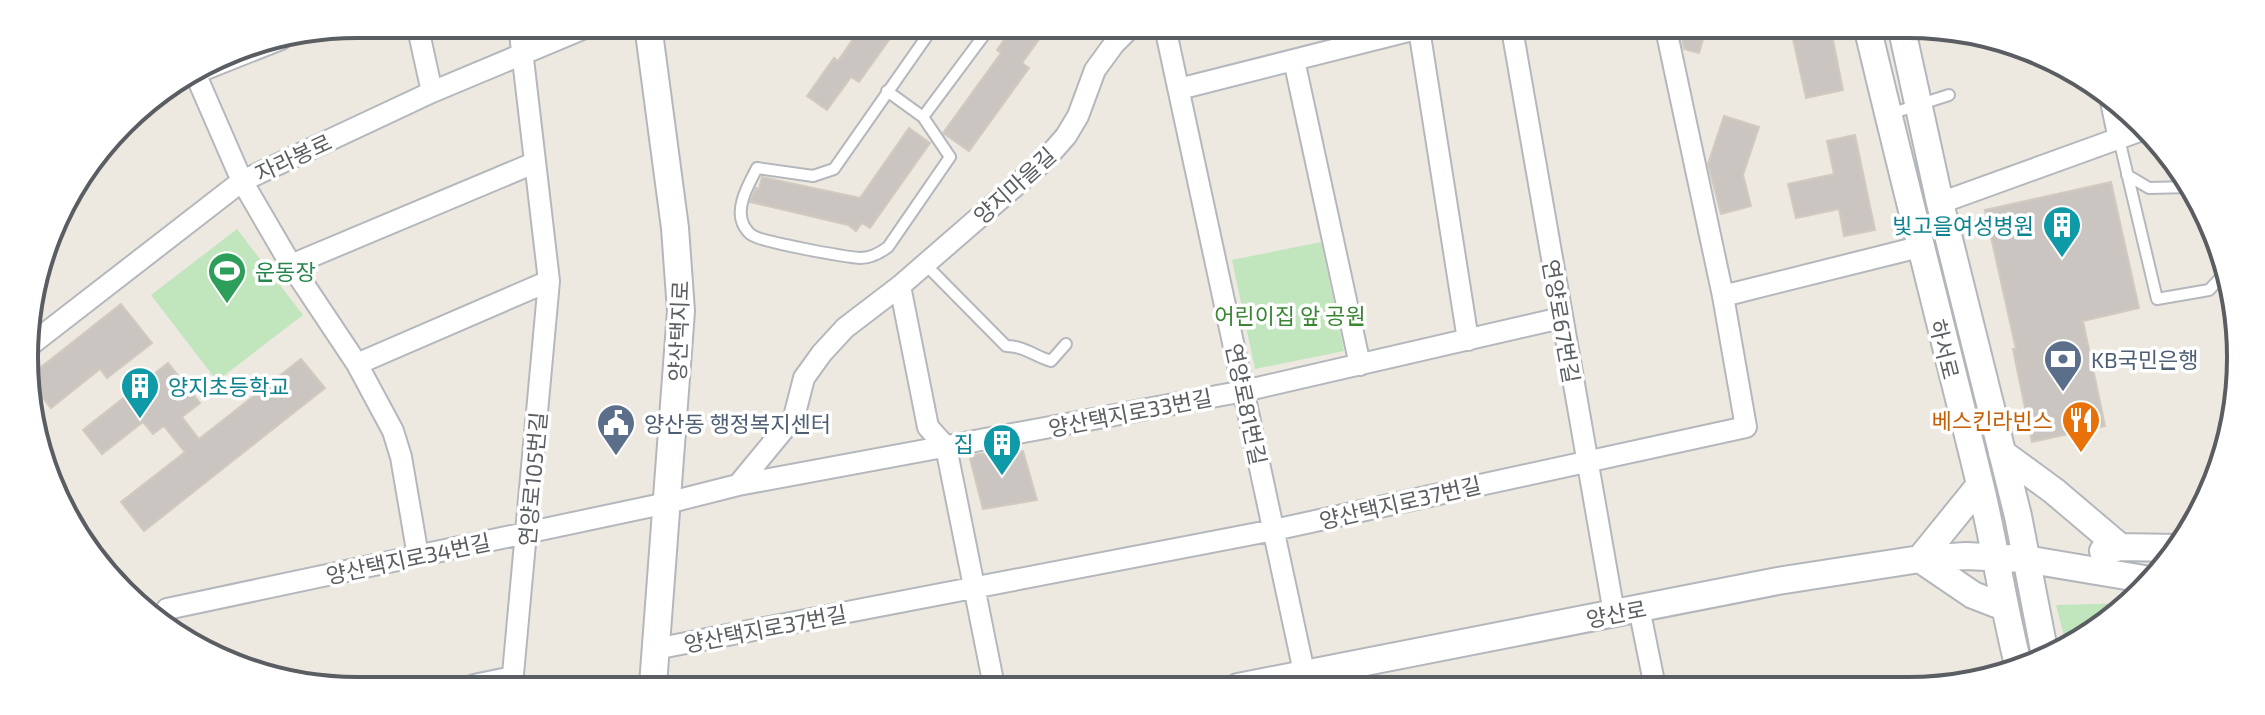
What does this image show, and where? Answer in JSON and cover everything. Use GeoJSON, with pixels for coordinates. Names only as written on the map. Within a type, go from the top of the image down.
{"type":"FeatureCollection","features":[{"type":"Feature","properties":{"kind":"street"},"geometry":{"type":"LineString","coordinates":[[420,38],[432,92]]}},
{"type":"Feature","properties":{"kind":"street","name":"연양로105번길"},"geometry":{"type":"LineString","coordinates":[[512,677],[549,281],[521,38]]}},
{"type":"Feature","properties":{"kind":"street","name":"자라봉로"},"geometry":{"type":"LineString","coordinates":[[39,338],[242,181],[432,92],[560,38]]}},
{"type":"Feature","properties":{"kind":"street","name":"양산택지로"},"geometry":{"type":"LineString","coordinates":[[650,38],[680,268],[681,311],[653,677]]}},
{"type":"Feature","properties":{"kind":"street","name":"양지마을길"},"geometry":{"type":"LineString","coordinates":[[738,485],[794,417],[804,378],[845,328],[900,286],[1057,148],[1078,116],[1095,70],[1120,38]]}},
{"type":"Feature","properties":{"kind":"street","name":"연양로81번길"},"geometry":{"type":"LineString","coordinates":[[1167,38],[1304,672]]}},
{"type":"Feature","properties":{"kind":"street"},"geometry":{"type":"LineString","coordinates":[[1179,89],[1379,38]]}},
{"type":"Feature","properties":{"kind":"street"},"geometry":{"type":"LineString","coordinates":[[1421,38],[1468,340]]}},
{"type":"Feature","properties":{"kind":"street","name":"연양로67번길"},"geometry":{"type":"LineString","coordinates":[[1514,38],[1587,461],[1627,611],[1651,677]]}},
{"type":"Feature","properties":{"kind":"street","name":"양산택지로37번길"},"geometry":{"type":"LineString","coordinates":[[655,649],[1274,530],[1746,427],[1723,296],[1668,38]]}},
{"type":"Feature","properties":{"kind":"street","name":"하서로"},"geometry":{"type":"LineString","coordinates":[[1870,38],[1980,485],[2016,658]]}},
{"type":"Feature","properties":{"kind":"street","name":"하서로"},"geometry":{"type":"LineString","coordinates":[[1904,38],[1940,203],[2018,516],[2043,647]]}},
{"type":"Feature","properties":{"kind":"street"},"geometry":{"type":"LineString","coordinates":[[1294,60],[1360,365]]}},
{"type":"Feature","properties":{"kind":"street"},"geometry":{"type":"LineString","coordinates":[[195,83],[242,181],[291,265],[357,364],[393,431],[418,556]]}},
{"type":"Feature","properties":{"kind":"street"},"geometry":{"type":"LineString","coordinates":[[2114,113],[2119,139]]}},
{"type":"Feature","properties":{"kind":"street"},"geometry":{"type":"LineString","coordinates":[[1940,203],[2134,133]]}},
{"type":"Feature","properties":{"kind":"street"},"geometry":{"type":"LineString","coordinates":[[291,265],[534,163]]}},
{"type":"Feature","properties":{"kind":"street"},"geometry":{"type":"LineString","coordinates":[[1723,296],[1919,247]]}},
{"type":"Feature","properties":{"kind":"street"},"geometry":{"type":"LineString","coordinates":[[357,364],[549,281]]}},
{"type":"Feature","properties":{"kind":"street"},"geometry":{"type":"LineString","coordinates":[[900,286],[928,427],[946,447],[992,677]]}},
{"type":"Feature","properties":{"kind":"street","name":"양산택지로33번길"},"geometry":{"type":"LineString","coordinates":[[667,503],[738,485],[1244,391],[1561,318]]}},
{"type":"Feature","properties":{"kind":"street"},"geometry":{"type":"LineString","coordinates":[[2002,453],[2054,491],[2120,547]]}},
{"type":"Feature","properties":{"kind":"street"},"geometry":{"type":"LineString","coordinates":[[1980,485],[1920,559],[1973,595],[2004,607]]}},
{"type":"Feature","properties":{"kind":"street","name":"양산택지로34번길"},"geometry":{"type":"LineString","coordinates":[[167,613],[167,609],[667,503]]}},
{"type":"Feature","properties":{"kind":"street"},"geometry":{"type":"LineString","coordinates":[[2061,563],[2120,547],[2164,548]]}},
{"type":"Feature","properties":{"kind":"street","name":"양산로"},"geometry":{"type":"LineString","coordinates":[[1282,677],[1778,581],[1920,559],[1996,556],[2061,563],[2138,578]]}},
{"type":"Feature","properties":{"kind":"lane"},"geometry":{"type":"LineString","coordinates":[[887,91],[923,117],[950,157],[888,247],[872,257],[861,258],[752,236],[743,226],[740,213],[746,189],[757,168],[813,176],[834,169],[887,91],[925,38]]}},
{"type":"Feature","properties":{"kind":"lane"},"geometry":{"type":"LineString","coordinates":[[923,117],[982,38]]}},
{"type":"Feature","properties":{"kind":"lane"},"geometry":{"type":"LineString","coordinates":[[1888,115],[1949,95]]}},
{"type":"Feature","properties":{"kind":"lane"},"geometry":{"type":"LineString","coordinates":[[2119,139],[2157,299],[2209,290],[2218,281]]}},
{"type":"Feature","properties":{"kind":"lane"},"geometry":{"type":"LineString","coordinates":[[2127,175],[2149,188],[2177,187]]}},
{"type":"Feature","properties":{"kind":"lane"},"geometry":{"type":"LineString","coordinates":[[925,264],[1006,346],[1022,346],[1035,356],[1051,361],[1066,344]]}},
{"type":"Feature","properties":{"kind":"green space","name":"운동장"},"geometry":{"type":"Polygon","coordinates":[[[237,229],[303,315],[217,381],[151,295],[237,229]]]}},
{"type":"Feature","properties":{"kind":"green space","name":"어린이집 앞 공원"},"geometry":{"type":"Polygon","coordinates":[[[1321,242],[1344,351],[1255,369],[1232,260],[1321,242]]]}},
{"type":"Feature","properties":{"kind":"green space"},"geometry":{"type":"Polygon","coordinates":[[[2111,604],[2064,636],[2056,605],[2111,604]]]}},
{"type":"Feature","properties":{"kind":"building"},"geometry":{"type":"Polygon","coordinates":[[[854,38],[890,38],[859,82],[851,77],[827,110],[807,96],[834,58],[838,61],[854,38]]]}},
{"type":"Feature","properties":{"kind":"building"},"geometry":{"type":"Polygon","coordinates":[[[1005,38],[1040,38],[1022,63],[1029,68],[969,151],[943,133],[1001,53],[997,50],[1005,38]]]}},
{"type":"Feature","properties":{"kind":"building"},"geometry":{"type":"Polygon","coordinates":[[[1682,38],[1703,38],[1699,53],[1684,49],[1682,38]]]}},
{"type":"Feature","properties":{"kind":"building"},"geometry":{"type":"Polygon","coordinates":[[[1793,38],[1833,38],[1843,90],[1806,98],[1793,38]]]}},
{"type":"Feature","properties":{"kind":"building"},"geometry":{"type":"Polygon","coordinates":[[[1724,116],[1759,127],[1743,175],[1751,206],[1721,214],[1708,164],[1724,116]]]}},
{"type":"Feature","properties":{"kind":"building"},"geometry":{"type":"Polygon","coordinates":[[[909,128],[930,143],[870,228],[862,223],[856,231],[848,225],[750,202],[756,188],[759,189],[762,177],[860,198],[909,128]]]}},
{"type":"Feature","properties":{"kind":"building"},"geometry":{"type":"Polygon","coordinates":[[[1855,135],[1875,230],[1844,236],[1839,209],[1796,218],[1788,184],[1834,174],[1827,141],[1855,135]]]}},
{"type":"Feature","properties":{"kind":"building","name":"빛고을여성병원"},"geometry":{"type":"Polygon","coordinates":[[[2111,182],[2139,308],[2083,321],[2105,426],[2032,442],[2013,349],[2016,349],[1985,210],[2111,182]]]}},
{"type":"Feature","properties":{"kind":"building"},"geometry":{"type":"Polygon","coordinates":[[[121,304],[152,343],[107,378],[100,369],[51,408],[41,395],[39,369],[121,304]]]}},
{"type":"Feature","properties":{"kind":"building","name":"양지초등학교"},"geometry":{"type":"Polygon","coordinates":[[[301,359],[325,388],[144,531],[121,502],[185,452],[164,426],[153,434],[143,422],[102,454],[83,430],[168,363],[200,403],[182,417],[199,439],[301,359]]]}},
{"type":"Feature","properties":{"kind":"building","name":"집"},"geometry":{"type":"Polygon","coordinates":[[[1023,451],[1037,500],[983,509],[969,455],[1023,451]]]}},
{"type":"Feature","properties":{"kind":"place","name":"빛고을여성병원"},"geometry":{"type":"Point","coordinates":[2062,259]}},
{"type":"Feature","properties":{"kind":"place","name":"운동장"},"geometry":{"type":"Point","coordinates":[227,305]}},
{"type":"Feature","properties":{"kind":"place","name":"KB국민은행"},"geometry":{"type":"Point","coordinates":[2063,393]}},
{"type":"Feature","properties":{"kind":"place","name":"양지초등학교"},"geometry":{"type":"Point","coordinates":[140,420]}},
{"type":"Feature","properties":{"kind":"place","name":"베스킨라빈스"},"geometry":{"type":"Point","coordinates":[2081,454]}},
{"type":"Feature","properties":{"kind":"place","name":"양산동 행정복지센터"},"geometry":{"type":"Point","coordinates":[616,457]}},
{"type":"Feature","properties":{"kind":"place","name":"집"},"geometry":{"type":"Point","coordinates":[1002,477]}}]}
